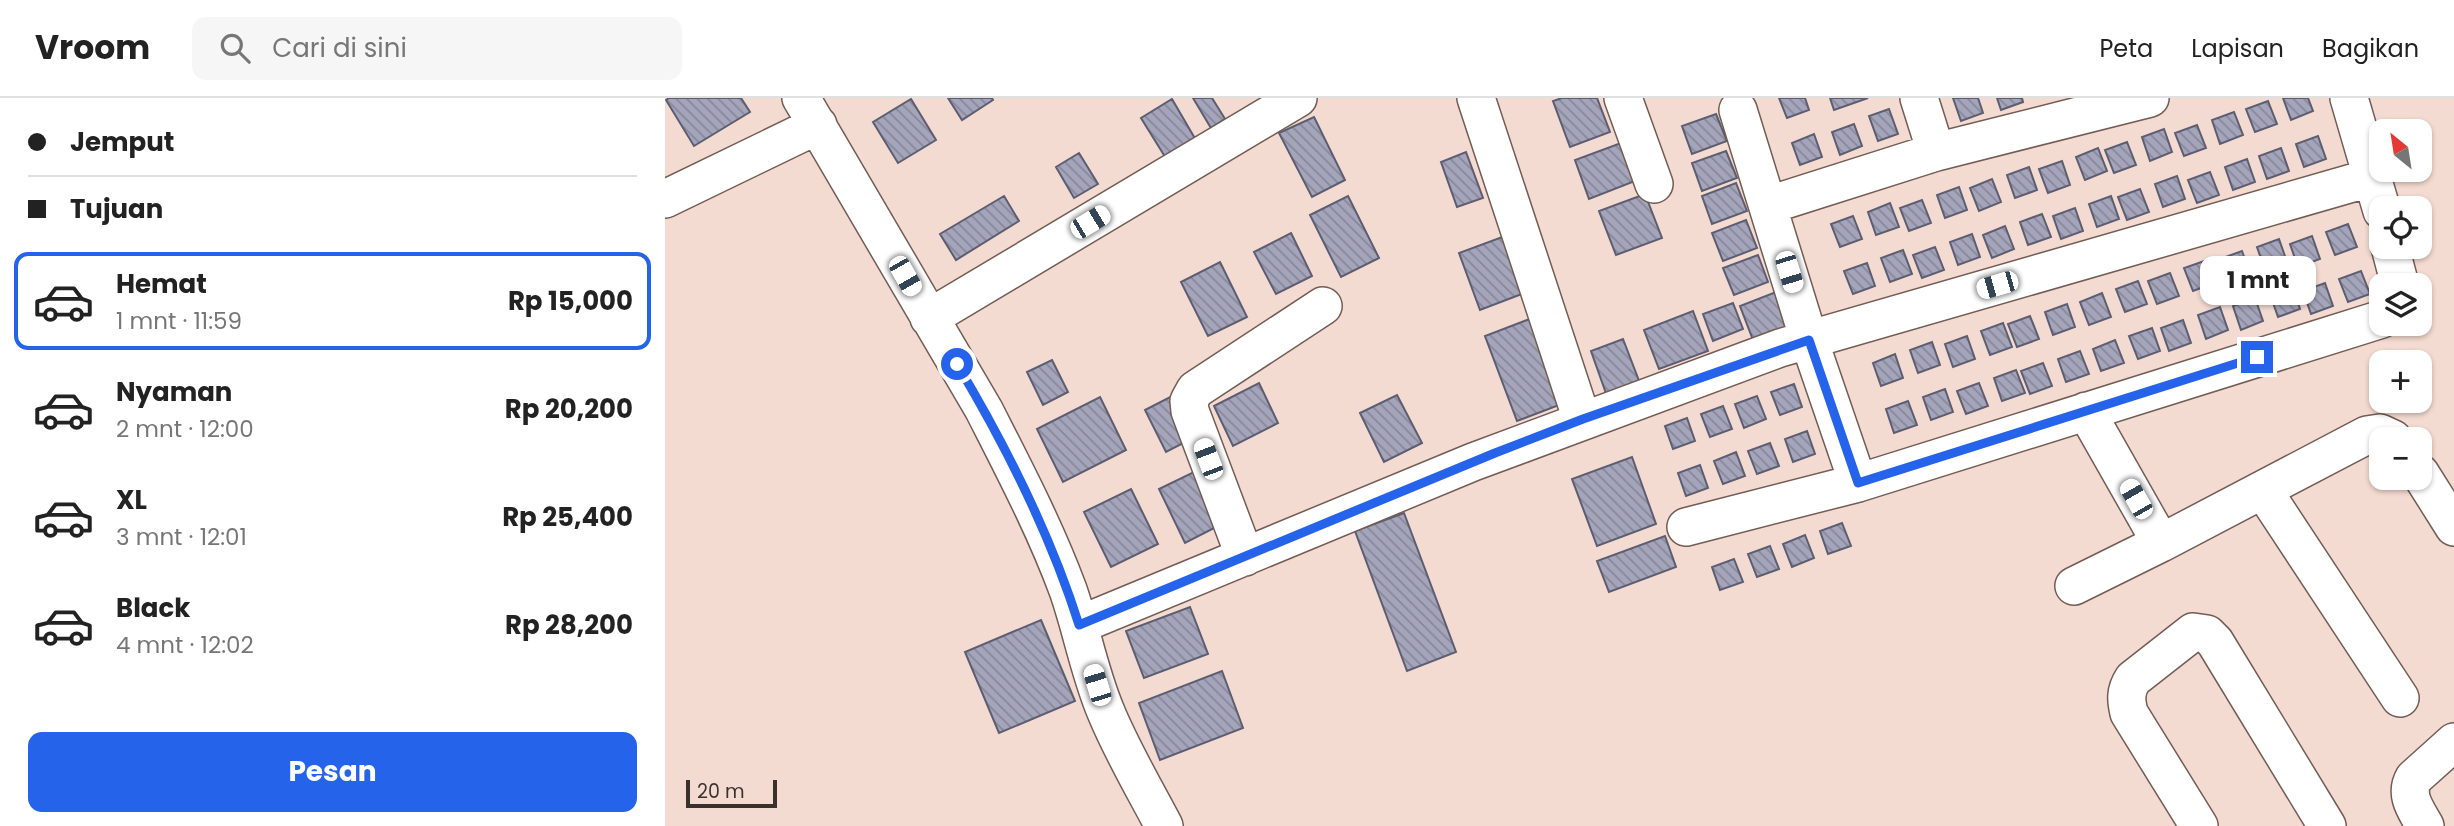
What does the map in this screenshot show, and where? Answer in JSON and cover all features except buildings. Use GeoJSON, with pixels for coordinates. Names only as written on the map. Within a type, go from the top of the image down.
{"type":"FeatureCollection","features":[{"type":"Feature","properties":{"kind":"street"},"geometry":{"type":"LineString","coordinates":[[929,318],[1298,98]]}},
{"type":"Feature","properties":{"kind":"street"},"geometry":{"type":"LineString","coordinates":[[1476,98],[1583,419]]}},
{"type":"Feature","properties":{"kind":"street"},"geometry":{"type":"LineString","coordinates":[[1623,98],[1654,184]]}},
{"type":"Feature","properties":{"kind":"street"},"geometry":{"type":"LineString","coordinates":[[1919,98],[1936,152]]}},
{"type":"Feature","properties":{"kind":"street"},"geometry":{"type":"LineString","coordinates":[[1079,625],[1583,419],[1809,340],[2378,194],[2349,98]]}},
{"type":"Feature","properties":{"kind":"street"},"geometry":{"type":"LineString","coordinates":[[1769,205],[1936,152],[2146,99]]}},
{"type":"Feature","properties":{"kind":"street"},"geometry":{"type":"LineString","coordinates":[[1738,110],[1809,340],[1858,483]]}},
{"type":"Feature","properties":{"kind":"street"},"geometry":{"type":"LineString","coordinates":[[665,198],[809,111],[985,411],[1008,457],[1068,590],[1105,710],[1164,826]]}},
{"type":"Feature","properties":{"kind":"street"},"geometry":{"type":"LineString","coordinates":[[1245,556],[1189,411],[1191,395],[1323,306]]}},
{"type":"Feature","properties":{"kind":"street"},"geometry":{"type":"LineString","coordinates":[[1686,527],[1858,483],[2369,323]]}},
{"type":"Feature","properties":{"kind":"street"},"geometry":{"type":"LineString","coordinates":[[2086,411],[2161,543]]}},
{"type":"Feature","properties":{"kind":"street"},"geometry":{"type":"LineString","coordinates":[[2074,586],[2369,435]]}},
{"type":"Feature","properties":{"kind":"street"},"geometry":{"type":"LineString","coordinates":[[2263,490],[2400,698]]}},
{"type":"Feature","properties":{"kind":"street"},"geometry":{"type":"LineString","coordinates":[[2431,490],[2454,527]]}},
{"type":"Feature","properties":{"kind":"street"},"geometry":{"type":"LineString","coordinates":[[2199,826],[2129,713],[2126,700],[2127,688],[2133,679],[2193,632],[2207,634],[2215,642],[2327,826]]}},
{"type":"Feature","properties":{"kind":"street"},"geometry":{"type":"LineString","coordinates":[[2425,826],[2410,798],[2410,785],[2414,778],[2454,742]]}},
{"type":"Feature","properties":{"kind":"route"},"geometry":{"type":"LineString","coordinates":[[957,364],[985,411],[1040,523],[1068,590],[1079,625],[1495,453],[1780,348],[1809,340],[1858,483],[2257,357]]}}]}
